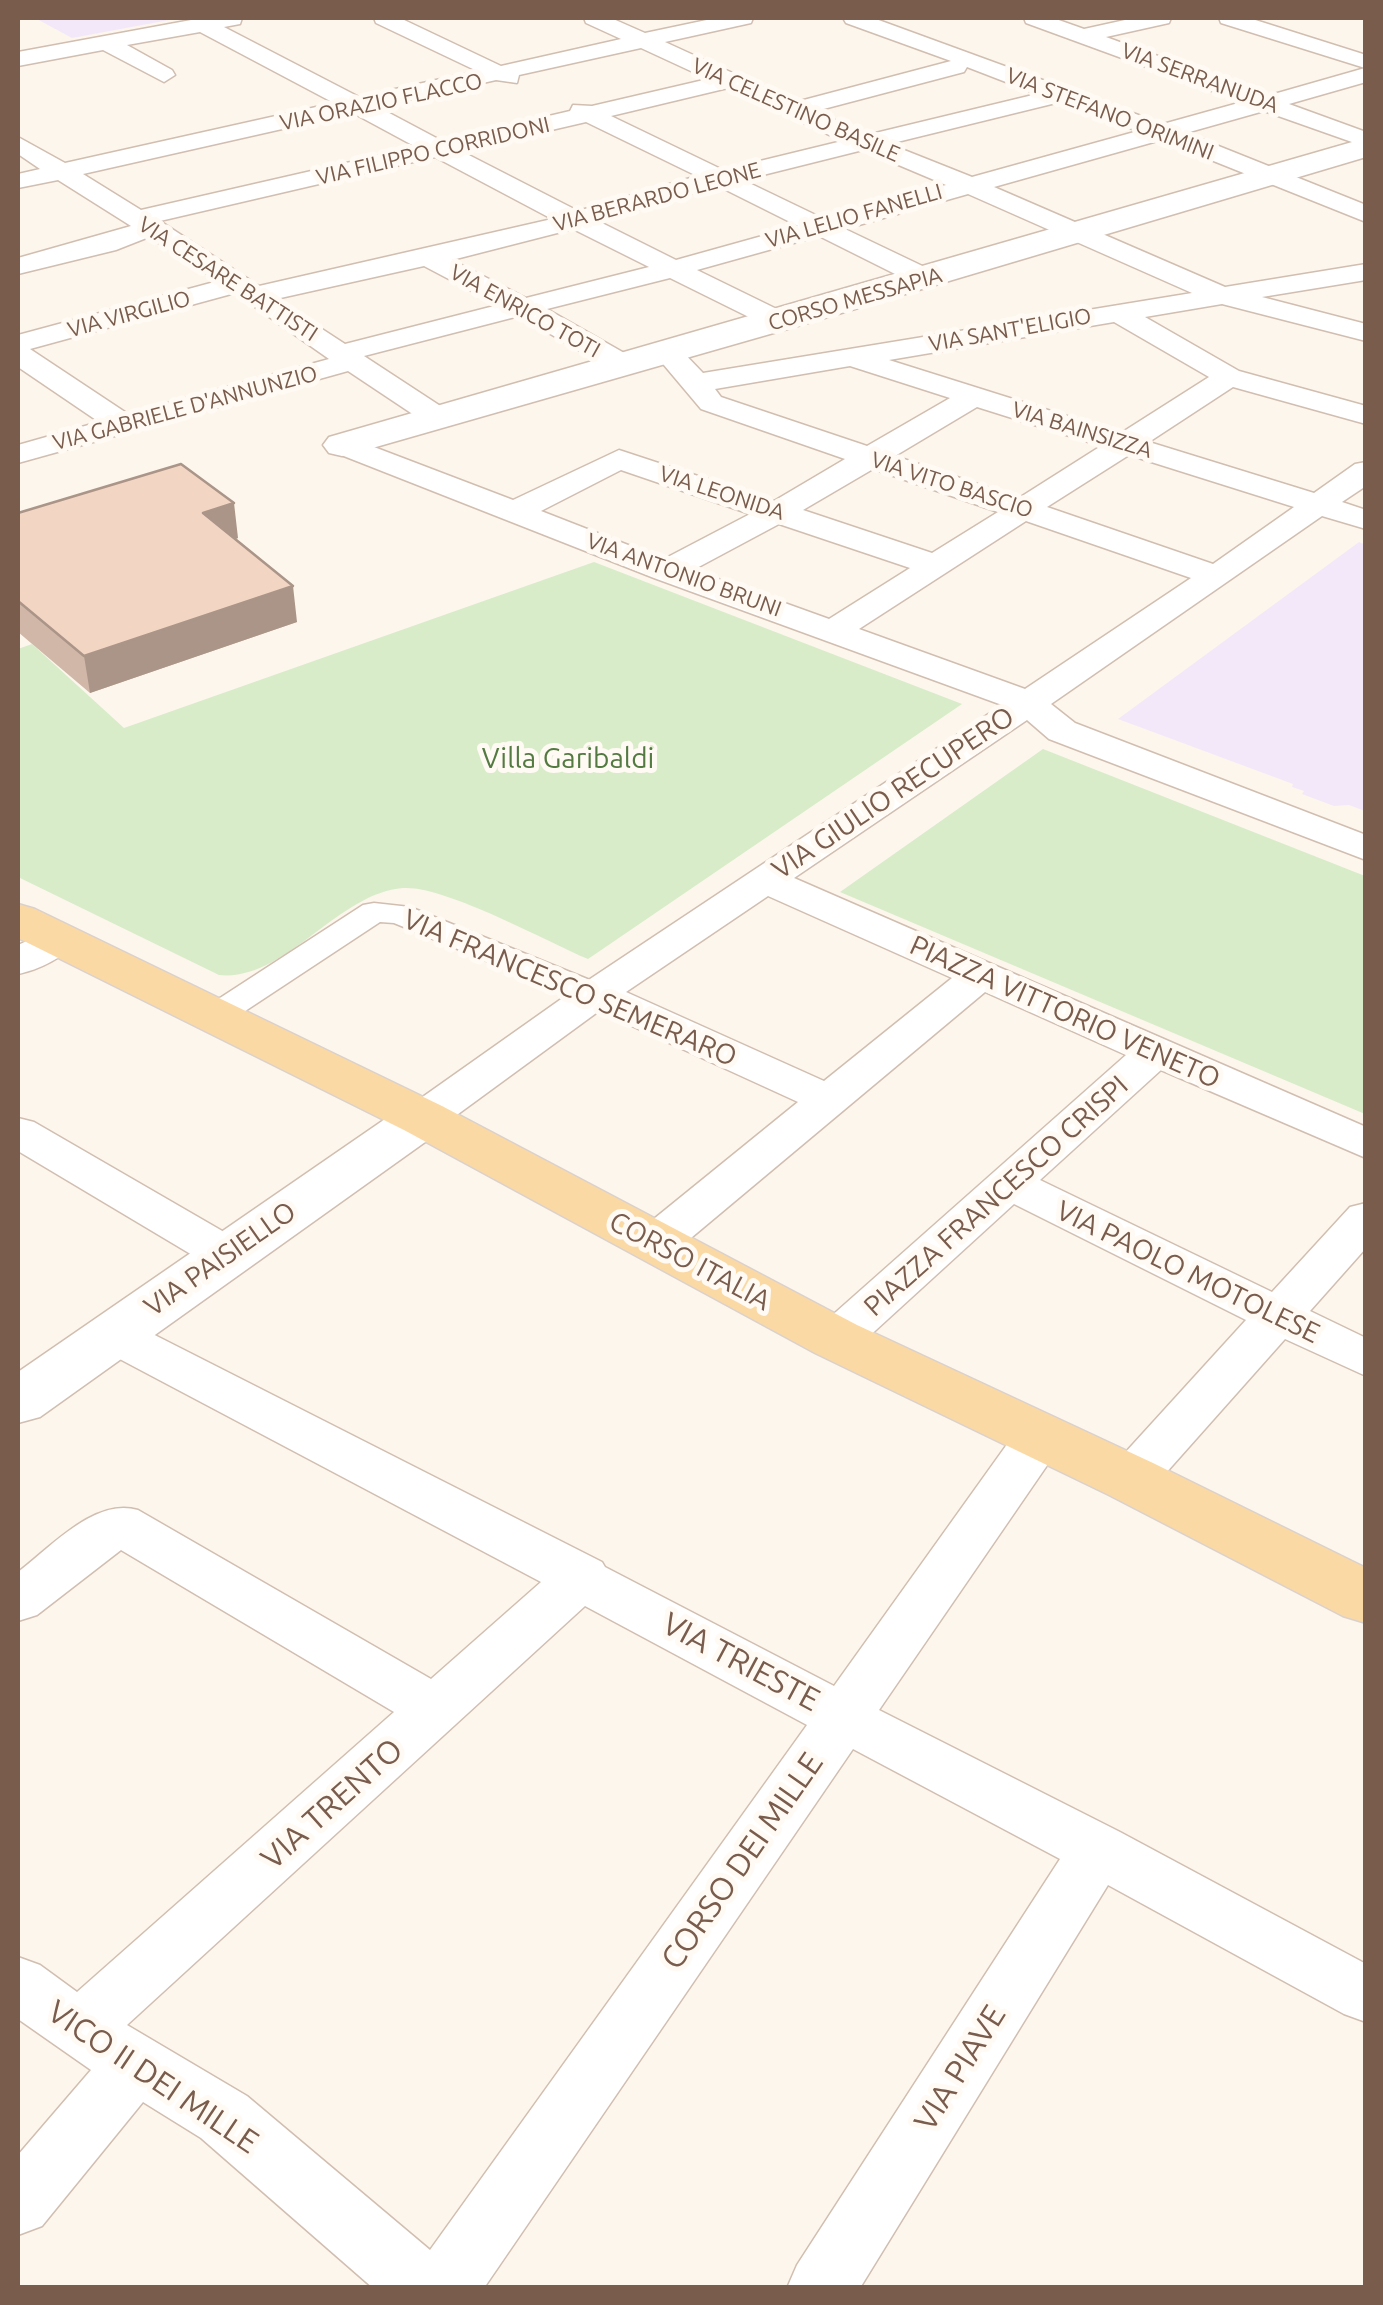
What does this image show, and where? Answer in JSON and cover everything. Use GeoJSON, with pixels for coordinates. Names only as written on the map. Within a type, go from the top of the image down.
{"type":"FeatureCollection","features":[{"type":"Feature","properties":{"kind":"main road","name":"CORSO ITALIA"},"geometry":{"type":"LineString","coordinates":[[31,940],[215,1016],[423,1118],[836,1338],[1131,1479],[1366,1598]]}},
{"type":"Feature","properties":{"kind":"street"},"geometry":{"type":"LineString","coordinates":[[18,60],[237,18]]}},
{"type":"Feature","properties":{"kind":"street"},"geometry":{"type":"LineString","coordinates":[[384,18],[925,278]]}},
{"type":"Feature","properties":{"kind":"street","name":"VIA CELESTINO BASILE"},"geometry":{"type":"LineString","coordinates":[[594,18],[730,81],[791,90]]}},
{"type":"Feature","properties":{"kind":"street","name":"VIA ORAZIO FLACCO"},"geometry":{"type":"LineString","coordinates":[[18,182],[744,18]]}},
{"type":"Feature","properties":{"kind":"street","name":"VIA STEFANO ORIMINI"},"geometry":{"type":"LineString","coordinates":[[854,18],[964,64],[1164,133],[1366,214]]}},
{"type":"Feature","properties":{"kind":"street","name":"VIA SERRANUDA"},"geometry":{"type":"LineString","coordinates":[[1034,18],[1366,143]]}},
{"type":"Feature","properties":{"kind":"street"},"geometry":{"type":"LineString","coordinates":[[791,90],[833,100],[964,64],[1160,18]]}},
{"type":"Feature","properties":{"kind":"street"},"geometry":{"type":"LineString","coordinates":[[1230,18],[1366,62]]}},
{"type":"Feature","properties":{"kind":"street"},"geometry":{"type":"LineString","coordinates":[[202,24],[362,106],[438,150],[779,321]]}},
{"type":"Feature","properties":{"kind":"street","name":"VIA CELESTINO BASILE"},"geometry":{"type":"LineString","coordinates":[[676,34],[791,90],[866,143],[1083,232],[1220,294],[1366,333]]}},
{"type":"Feature","properties":{"kind":"street"},"geometry":{"type":"LineString","coordinates":[[107,43],[164,75]]}},
{"type":"Feature","properties":{"kind":"street","name":"VIA LELIO FANELLI"},"geometry":{"type":"LineString","coordinates":[[347,357],[1366,75]]}},
{"type":"Feature","properties":{"kind":"street","name":"VIA FILIPPO CORRIDONI"},"geometry":{"type":"LineString","coordinates":[[18,266],[107,244],[144,223],[730,81]]}},
{"type":"Feature","properties":{"kind":"street","name":"VIA BERARDO LEONE"},"geometry":{"type":"LineString","coordinates":[[246,290],[428,258],[719,178],[1060,95]]}},
{"type":"Feature","properties":{"kind":"street","name":"CORSO MESSAPIA"},"geometry":{"type":"LineString","coordinates":[[342,444],[1083,232],[1366,143]]}},
{"type":"Feature","properties":{"kind":"street","name":"VIA CESARE BATTISTI"},"geometry":{"type":"LineString","coordinates":[[18,144],[437,416]]}},
{"type":"Feature","properties":{"kind":"street","name":"VIA ENRICO TOTI"},"geometry":{"type":"LineString","coordinates":[[428,258],[623,364]]}},
{"type":"Feature","properties":{"kind":"street","name":"VIA SANT'ELIGIO"},"geometry":{"type":"LineString","coordinates":[[696,383],[1220,294],[1358,277]]}},
{"type":"Feature","properties":{"kind":"street","name":"VIA VIRGILIO"},"geometry":{"type":"LineString","coordinates":[[18,344],[246,290]]}},
{"type":"Feature","properties":{"kind":"street"},"geometry":{"type":"LineString","coordinates":[[1116,312],[1228,377],[1366,416]]}},
{"type":"Feature","properties":{"kind":"street"},"geometry":{"type":"LineString","coordinates":[[667,352],[696,383]]}},
{"type":"Feature","properties":{"kind":"street"},"geometry":{"type":"LineString","coordinates":[[18,354],[124,425]]}},
{"type":"Feature","properties":{"kind":"street","name":"VIA GABRIELE D'ANNUNZIO"},"geometry":{"type":"LineString","coordinates":[[18,454],[347,357]]}},
{"type":"Feature","properties":{"kind":"street","name":"VIA BAINSIZZA"},"geometry":{"type":"LineString","coordinates":[[850,357],[1366,520]]}},
{"type":"Feature","properties":{"kind":"street"},"geometry":{"type":"LineString","coordinates":[[834,630],[1228,377]]}},
{"type":"Feature","properties":{"kind":"street","name":"VIA VITO BASCIO"},"geometry":{"type":"LineString","coordinates":[[696,383],[711,403],[1217,576]]}},
{"type":"Feature","properties":{"kind":"street"},"geometry":{"type":"LineString","coordinates":[[666,571],[779,511],[974,396]]}},
{"type":"Feature","properties":{"kind":"street","name":"VIA ANTONIO BRUNI"},"geometry":{"type":"LineString","coordinates":[[342,444],[666,571],[1026,702]]}},
{"type":"Feature","properties":{"kind":"street","name":"VIA LEONIDA"},"geometry":{"type":"LineString","coordinates":[[517,512],[619,459],[934,565]]}},
{"type":"Feature","properties":{"kind":"street","name":"VIA GIULIO RECUPERO"},"geometry":{"type":"LineString","coordinates":[[423,1118],[596,994],[1217,576],[1366,471]]}},
{"type":"Feature","properties":{"kind":"street"},"geometry":{"type":"LineString","coordinates":[[1026,702],[1062,732],[1366,850]]}},
{"type":"Feature","properties":{"kind":"street","name":"PIAZZA VITTORIO VENETO"},"geometry":{"type":"LineString","coordinates":[[765,880],[1366,1144]]}},
{"type":"Feature","properties":{"kind":"street","name":"VIA FRANCESCO SEMERARO"},"geometry":{"type":"LineString","coordinates":[[215,1016],[374,912],[399,914],[596,994],[829,1100]]}},
{"type":"Feature","properties":{"kind":"street"},"geometry":{"type":"LineString","coordinates":[[656,1242],[982,974]]}},
{"type":"Feature","properties":{"kind":"street","name":"PIAZZA FRANCESCO CRISPI"},"geometry":{"type":"LineString","coordinates":[[836,1338],[1155,1052]]}},
{"type":"Feature","properties":{"kind":"street","name":"VIA PAISIELLO"},"geometry":{"type":"LineString","coordinates":[[18,1402],[423,1118]]}},
{"type":"Feature","properties":{"kind":"street"},"geometry":{"type":"LineString","coordinates":[[18,1132],[226,1254]]}},
{"type":"Feature","properties":{"kind":"street","name":"VIA PAOLO MOTOLESE"},"geometry":{"type":"LineString","coordinates":[[1012,1184],[1366,1359]]}},
{"type":"Feature","properties":{"kind":"street"},"geometry":{"type":"LineString","coordinates":[[1131,1479],[1366,1218]]}},
{"type":"Feature","properties":{"kind":"street","name":"VIA TRIESTE"},"geometry":{"type":"LineString","coordinates":[[114,1335],[583,1576],[842,1717],[1099,1848],[1366,1994]]}},
{"type":"Feature","properties":{"kind":"street","name":"CORSO DEI MILLE"},"geometry":{"type":"LineString","coordinates":[[444,2288],[1041,1435]]}},
{"type":"Feature","properties":{"kind":"street"},"geometry":{"type":"LineString","coordinates":[[18,1600],[120,1524],[438,1710]]}},
{"type":"Feature","properties":{"kind":"street","name":"VIA TRENTO"},"geometry":{"type":"LineString","coordinates":[[79,2029],[583,1576]]}},
{"type":"Feature","properties":{"kind":"street","name":"VIA PIAVE"},"geometry":{"type":"LineString","coordinates":[[821,2288],[1099,1848]]}},
{"type":"Feature","properties":{"kind":"street","name":"VICO II DEI MILLE"},"geometry":{"type":"LineString","coordinates":[[18,1984],[79,2029],[224,2117],[424,2288]]}},
{"type":"Feature","properties":{"kind":"street"},"geometry":{"type":"LineString","coordinates":[[18,2204],[136,2063]]}},
{"type":"Feature","properties":{"kind":"shaded area"},"geometry":{"type":"Polygon","coordinates":[[[35,18],[180,18],[72,38],[35,18]]]}},
{"type":"Feature","properties":{"kind":"shaded area"},"geometry":{"type":"Polygon","coordinates":[[[1359,542],[1366,545],[1365,811],[1349,805],[1334,806],[1302,794],[1304,791],[1292,787],[1293,784],[1118,719],[1359,542]]]}},
{"type":"Feature","properties":{"kind":"green space","name":"Villa Garibaldi"},"geometry":{"type":"Polygon","coordinates":[[[594,562],[962,704],[588,959],[468,904],[421,889],[403,888],[379,893],[356,905],[266,965],[243,973],[219,975],[18,877],[18,649],[32,644],[124,728],[594,562]]]}},
{"type":"Feature","properties":{"kind":"green space"},"geometry":{"type":"Polygon","coordinates":[[[1043,749],[1365,876],[1365,1114],[840,892],[1043,749]]]}},
{"type":"Feature","properties":{"kind":"building"},"geometry":{"type":"Polygon","coordinates":[[[181,464],[234,503],[203,513],[293,586],[84,656],[18,601],[18,513],[181,464]]]}}]}
